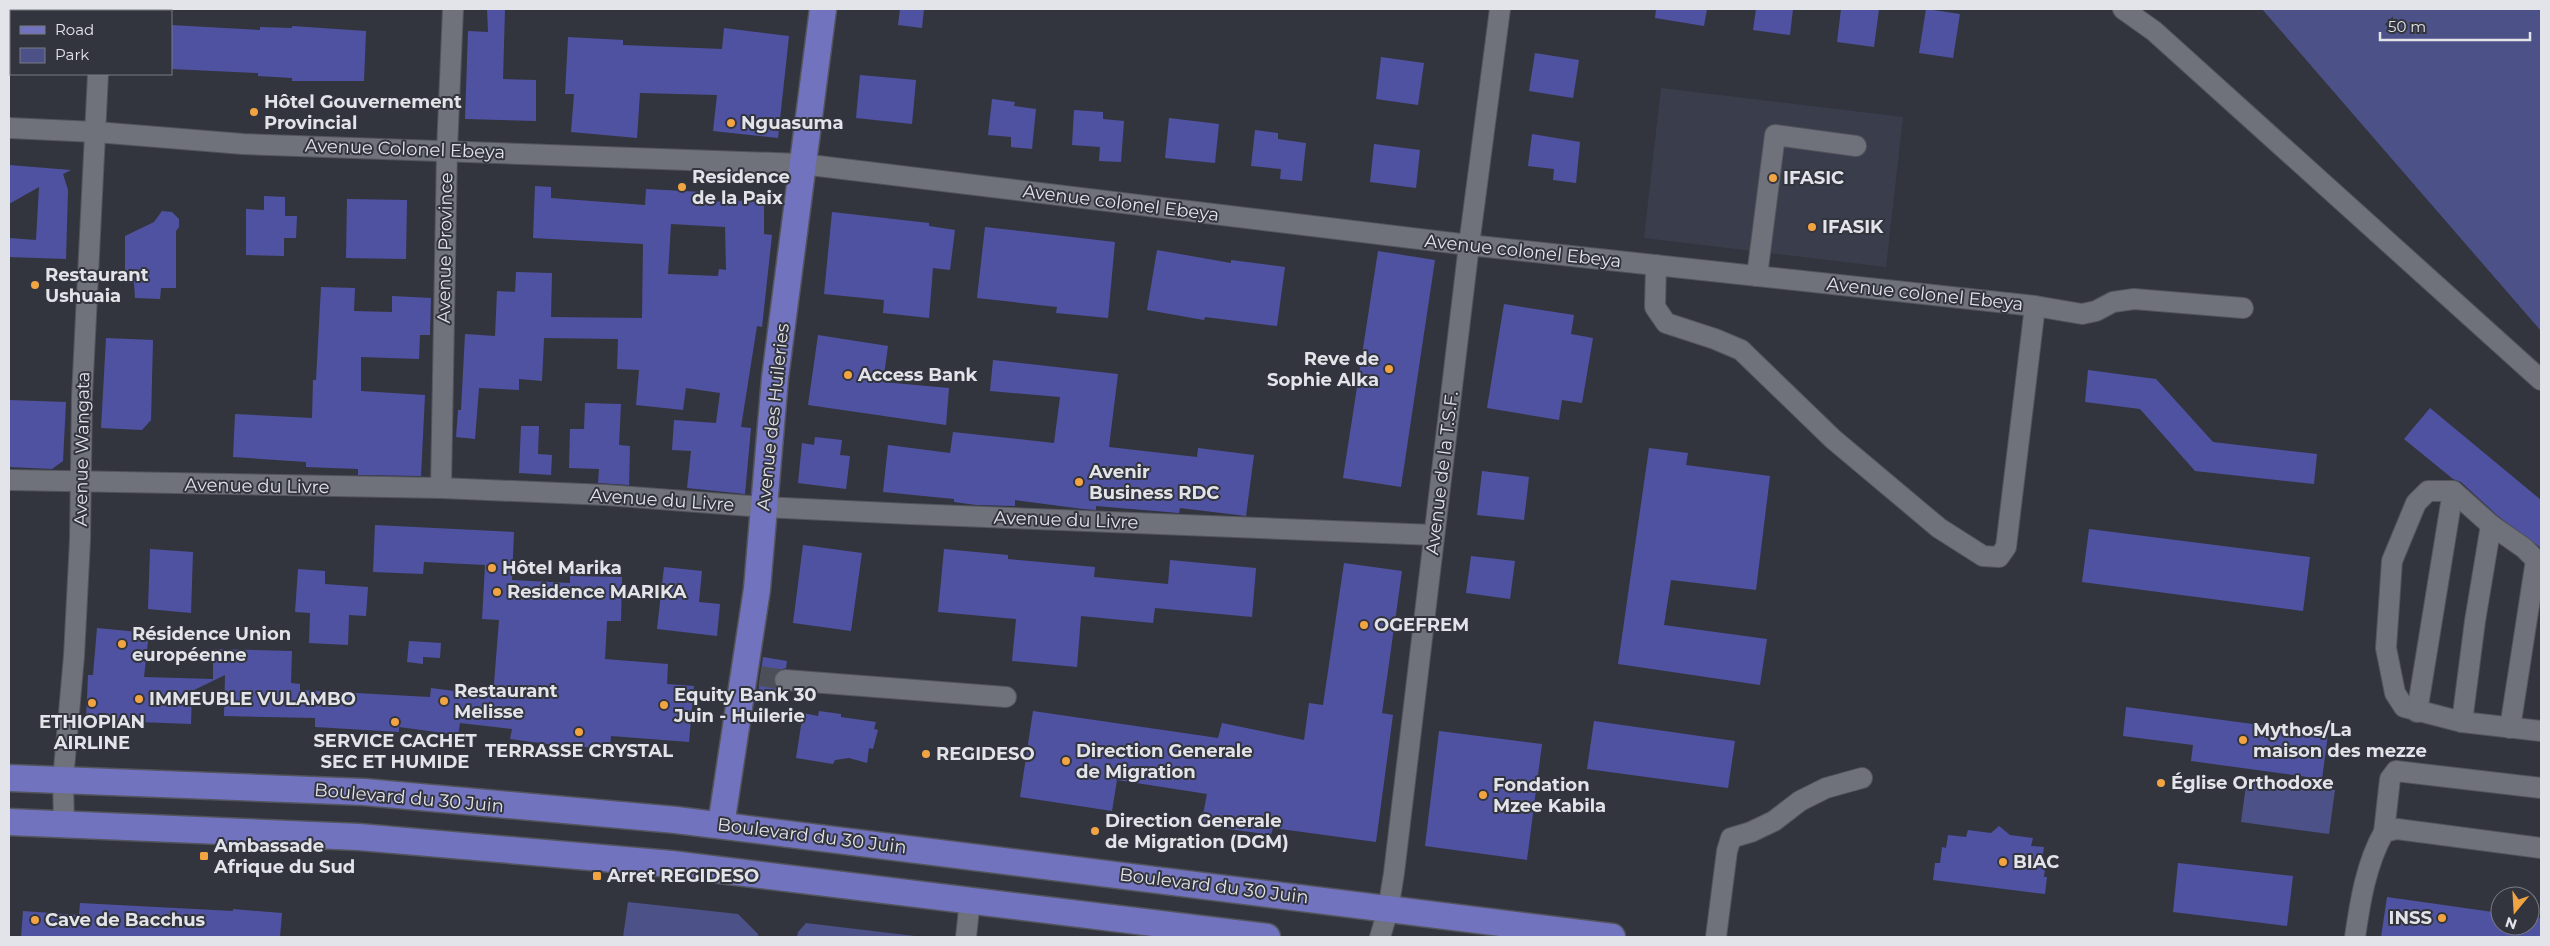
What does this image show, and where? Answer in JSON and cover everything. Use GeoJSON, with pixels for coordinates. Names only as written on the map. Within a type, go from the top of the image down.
{"type":"FeatureCollection","features":[{"type":"Feature","properties":{"kind":"main road","name":"Avenue des Huileries"},"geometry":{"type":"LineString","coordinates":[[721,825],[752,675],[763,507],[775,378],[823,9]]}},
{"type":"Feature","properties":{"kind":"main road","name":"Boulevard du 30 Juin"},"geometry":{"type":"LineString","coordinates":[[9,778],[364,792],[721,825],[1203,884],[1388,910],[1612,937]]}},
{"type":"Feature","properties":{"kind":"main road"},"geometry":{"type":"LineString","coordinates":[[9,822],[378,839],[671,864],[970,900],[1177,928],[1268,937]]}},
{"type":"Feature","properties":{"kind":"street","name":"Avenue Province"},"geometry":{"type":"LineString","coordinates":[[441,488],[447,150],[452,9]]}},
{"type":"Feature","properties":{"kind":"street","name":"Avenue de la T.S.F."},"geometry":{"type":"LineString","coordinates":[[1380,937],[1388,910],[1469,245],[1500,9]]}},
{"type":"Feature","properties":{"kind":"street"},"geometry":{"type":"LineString","coordinates":[[2123,9],[2154,31],[2541,380]]}},
{"type":"Feature","properties":{"kind":"street","name":"Avenue Wangata"},"geometry":{"type":"LineString","coordinates":[[64,824],[63,780],[75,646],[82,482],[82,396],[98,75]]}},
{"type":"Feature","properties":{"kind":"street","name":"Avenue Colonel Ebeya"},"geometry":{"type":"LineString","coordinates":[[9,128],[96,132],[243,144],[802,164]]}},
{"type":"Feature","properties":{"kind":"street"},"geometry":{"type":"LineString","coordinates":[[1757,276],[1775,135],[1856,146]]}},
{"type":"Feature","properties":{"kind":"street","name":"Avenue colonel Ebeya"},"geometry":{"type":"LineString","coordinates":[[802,164],[1469,245],[2035,306],[2082,314],[2096,311],[2113,302],[2134,299],[2243,308]]}},
{"type":"Feature","properties":{"kind":"street"},"geometry":{"type":"LineString","coordinates":[[1656,265],[1655,307],[1666,323],[1715,339],[1741,350],[1832,439],[1939,528],[1983,556],[1999,557],[2006,547],[2035,306]]}},
{"type":"Feature","properties":{"kind":"street","name":"Avenue du Livre"},"geometry":{"type":"LineString","coordinates":[[9,480],[441,488],[606,495],[763,507],[1434,535]]}},
{"type":"Feature","properties":{"kind":"street"},"geometry":{"type":"LineString","coordinates":[[2510,728],[2539,562],[2524,548],[2491,525],[2453,491],[2428,490],[2416,503],[2392,562],[2386,648],[2395,693],[2404,707],[2417,712],[2462,722],[2510,728],[2541,731]]}},
{"type":"Feature","properties":{"kind":"street"},"geometry":{"type":"LineString","coordinates":[[2417,712],[2453,491]]}},
{"type":"Feature","properties":{"kind":"street"},"geometry":{"type":"LineString","coordinates":[[2462,722],[2475,620],[2491,525]]}},
{"type":"Feature","properties":{"kind":"street"},"geometry":{"type":"LineString","coordinates":[[785,680],[1006,697]]}},
{"type":"Feature","properties":{"kind":"street"},"geometry":{"type":"LineString","coordinates":[[2355,937],[2368,872],[2376,846],[2384,832],[2390,779],[2396,771],[2541,788]]}},
{"type":"Feature","properties":{"kind":"street"},"geometry":{"type":"LineString","coordinates":[[1716,937],[1727,851],[1731,838],[1751,832],[1774,821],[1800,801],[1826,788],[1862,778]]}},
{"type":"Feature","properties":{"kind":"street"},"geometry":{"type":"LineString","coordinates":[[2384,832],[2397,829],[2541,848]]}},
{"type":"Feature","properties":{"kind":"street"},"geometry":{"type":"LineString","coordinates":[[966,937],[970,900]]}},
{"type":"Feature","properties":{"kind":"shaded area","name":"IFASIC"},"geometry":{"type":"Polygon","coordinates":[[[1661,88],[1903,117],[1886,267],[1644,238],[1661,88]]]}},
{"type":"Feature","properties":{"kind":"green space"},"geometry":{"type":"Polygon","coordinates":[[[2262,9],[2541,9],[2541,331],[2262,9]]]}},
{"type":"Feature","properties":{"kind":"green space"},"geometry":{"type":"Polygon","coordinates":[[[2247,778],[2335,790],[2329,834],[2241,822],[2247,778]]]}},
{"type":"Feature","properties":{"kind":"green space"},"geometry":{"type":"Polygon","coordinates":[[[628,902],[738,914],[758,934],[758,937],[623,937],[628,902]]]}},
{"type":"Feature","properties":{"kind":"green space"},"geometry":{"type":"Polygon","coordinates":[[[806,923],[923,937],[797,937],[798,932],[806,923]]]}},
{"type":"Feature","properties":{"kind":"building"},"geometry":{"type":"Polygon","coordinates":[[[487,9],[505,9],[503,79],[536,80],[536,121],[465,119],[468,31],[488,32],[487,9]]]}},
{"type":"Feature","properties":{"kind":"building"},"geometry":{"type":"Polygon","coordinates":[[[900,9],[924,9],[922,28],[898,25],[900,9]]]}},
{"type":"Feature","properties":{"kind":"building"},"geometry":{"type":"Polygon","coordinates":[[[1656,9],[1707,9],[1704,26],[1655,18],[1656,9]]]}},
{"type":"Feature","properties":{"kind":"building"},"geometry":{"type":"Polygon","coordinates":[[[1756,9],[1793,9],[1790,35],[1753,30],[1756,9]]]}},
{"type":"Feature","properties":{"kind":"building"},"geometry":{"type":"Polygon","coordinates":[[[1841,9],[1879,9],[1874,47],[1837,42],[1841,9]]]}},
{"type":"Feature","properties":{"kind":"building"},"geometry":{"type":"Polygon","coordinates":[[[1926,9],[1960,14],[1953,58],[1919,53],[1926,9]]]}},
{"type":"Feature","properties":{"kind":"building"},"geometry":{"type":"Polygon","coordinates":[[[172,25],[260,30],[260,27],[292,28],[292,26],[366,31],[364,81],[292,81],[292,78],[258,76],[258,73],[172,69],[172,25]]]}},
{"type":"Feature","properties":{"kind":"building"},"geometry":{"type":"Polygon","coordinates":[[[724,28],[789,36],[778,138],[713,131],[717,95],[640,93],[637,138],[571,132],[574,94],[565,94],[568,37],[623,40],[623,45],[722,49],[724,28]]]}},
{"type":"Feature","properties":{"kind":"building"},"geometry":{"type":"Polygon","coordinates":[[[1535,53],[1579,60],[1573,98],[1529,91],[1535,53]]]}},
{"type":"Feature","properties":{"kind":"building"},"geometry":{"type":"Polygon","coordinates":[[[1381,57],[1424,63],[1418,105],[1376,99],[1381,57]]]}},
{"type":"Feature","properties":{"kind":"building"},"geometry":{"type":"Polygon","coordinates":[[[860,75],[916,80],[912,124],[856,118],[860,75]]]}},
{"type":"Feature","properties":{"kind":"building"},"geometry":{"type":"Polygon","coordinates":[[[992,99],[1015,102],[1014,106],[1036,109],[1032,149],[1011,147],[1011,137],[988,135],[992,99]]]}},
{"type":"Feature","properties":{"kind":"building"},"geometry":{"type":"Polygon","coordinates":[[[1074,110],[1103,112],[1103,119],[1124,121],[1121,162],[1099,161],[1100,147],[1072,145],[1074,110]]]}},
{"type":"Feature","properties":{"kind":"building"},"geometry":{"type":"Polygon","coordinates":[[[1169,118],[1219,124],[1215,163],[1165,158],[1169,118]]]}},
{"type":"Feature","properties":{"kind":"building"},"geometry":{"type":"Polygon","coordinates":[[[1255,130],[1278,133],[1278,139],[1306,143],[1302,181],[1280,179],[1281,169],[1251,166],[1255,130]]]}},
{"type":"Feature","properties":{"kind":"building"},"geometry":{"type":"Polygon","coordinates":[[[1532,134],[1580,142],[1576,183],[1553,180],[1554,169],[1528,166],[1532,134]]]}},
{"type":"Feature","properties":{"kind":"building"},"geometry":{"type":"Polygon","coordinates":[[[1374,144],[1420,150],[1416,188],[1370,182],[1374,144]]]}},
{"type":"Feature","properties":{"kind":"building"},"geometry":{"type":"Polygon","coordinates":[[[9,165],[71,170],[63,174],[68,190],[66,259],[9,257],[9,238],[36,240],[39,187],[9,204],[9,165]]]}},
{"type":"Feature","properties":{"kind":"building"},"geometry":{"type":"Polygon","coordinates":[[[535,186],[551,187],[551,198],[645,205],[646,189],[703,192],[703,202],[764,200],[764,234],[772,235],[762,327],[757,326],[741,427],[751,428],[745,494],[687,488],[691,451],[672,450],[674,420],[716,423],[720,393],[686,388],[683,410],[636,405],[639,370],[617,369],[618,339],[544,338],[542,381],[519,379],[519,390],[479,388],[475,439],[456,437],[458,410],[461,410],[465,334],[495,336],[497,291],[515,292],[516,272],[552,273],[551,317],[642,318],[643,244],[533,238],[535,186]],[[671,224],[668,274],[718,276],[719,269],[726,270],[725,227],[671,224]]]}},
{"type":"Feature","properties":{"kind":"building"},"geometry":{"type":"Polygon","coordinates":[[[264,196],[285,197],[285,216],[297,216],[296,238],[284,238],[284,256],[246,255],[246,209],[264,210],[264,196]]]}},
{"type":"Feature","properties":{"kind":"building"},"geometry":{"type":"Polygon","coordinates":[[[347,199],[407,200],[406,259],[346,258],[347,199]]]}},
{"type":"Feature","properties":{"kind":"building"},"geometry":{"type":"Polygon","coordinates":[[[162,211],[172,212],[179,219],[179,227],[176,231],[176,288],[161,288],[160,299],[135,298],[134,283],[125,283],[125,236],[154,222],[162,211]]]}},
{"type":"Feature","properties":{"kind":"building"},"geometry":{"type":"Polygon","coordinates":[[[832,212],[929,223],[929,226],[955,230],[950,270],[933,268],[929,318],[883,313],[884,300],[824,294],[832,212]]]}},
{"type":"Feature","properties":{"kind":"building"},"geometry":{"type":"Polygon","coordinates":[[[985,227],[1115,242],[1108,318],[1056,313],[1057,307],[977,298],[985,227]]]}},
{"type":"Feature","properties":{"kind":"building"},"geometry":{"type":"Polygon","coordinates":[[[1157,250],[1231,263],[1231,260],[1285,267],[1277,326],[1205,317],[1204,320],[1147,310],[1157,250]]]}},
{"type":"Feature","properties":{"kind":"building","name":"Reve de Sophie Alka"},"geometry":{"type":"Polygon","coordinates":[[[1378,251],[1435,260],[1401,487],[1343,478],[1378,251]]]}},
{"type":"Feature","properties":{"kind":"building"},"geometry":{"type":"Polygon","coordinates":[[[321,287],[355,288],[354,311],[392,312],[392,296],[431,298],[430,335],[420,335],[419,359],[361,357],[361,391],[425,395],[421,476],[358,475],[358,469],[306,467],[306,462],[233,457],[235,414],[312,418],[313,380],[316,380],[321,287]]]}},
{"type":"Feature","properties":{"kind":"building"},"geometry":{"type":"Polygon","coordinates":[[[1504,304],[1574,315],[1571,334],[1593,338],[1582,403],[1562,400],[1559,420],[1487,408],[1504,304]]]}},
{"type":"Feature","properties":{"kind":"building","name":"Access Bank"},"geometry":{"type":"Polygon","coordinates":[[[818,335],[888,346],[883,382],[949,388],[946,425],[808,405],[818,335]]]}},
{"type":"Feature","properties":{"kind":"building"},"geometry":{"type":"Polygon","coordinates":[[[106,338],[153,340],[151,420],[142,430],[101,428],[106,338]]]}},
{"type":"Feature","properties":{"kind":"building"},"geometry":{"type":"Polygon","coordinates":[[[993,360],[1118,374],[1109,447],[1197,457],[1198,448],[1254,455],[1246,516],[1180,508],[1179,513],[1096,506],[1096,510],[1015,500],[1015,506],[976,505],[954,502],[954,499],[883,492],[888,445],[950,453],[953,432],[1054,443],[1060,397],[990,391],[993,360]]]}},
{"type":"Feature","properties":{"kind":"building"},"geometry":{"type":"Polygon","coordinates":[[[2088,370],[2156,379],[2213,442],[2317,454],[2314,484],[2195,471],[2140,409],[2085,402],[2088,370]]]}},
{"type":"Feature","properties":{"kind":"building"},"geometry":{"type":"Polygon","coordinates":[[[9,400],[66,402],[63,461],[52,469],[9,467],[9,400]]]}},
{"type":"Feature","properties":{"kind":"building"},"geometry":{"type":"Polygon","coordinates":[[[585,403],[621,404],[619,445],[630,446],[629,485],[598,483],[599,469],[569,468],[570,429],[584,429],[585,403]]]}},
{"type":"Feature","properties":{"kind":"building"},"geometry":{"type":"Polygon","coordinates":[[[2430,408],[2541,500],[2541,548],[2498,516],[2461,482],[2453,479],[2404,439],[2430,408]]]}},
{"type":"Feature","properties":{"kind":"building"},"geometry":{"type":"Polygon","coordinates":[[[521,426],[539,426],[538,454],[552,455],[551,475],[519,473],[521,426]]]}},
{"type":"Feature","properties":{"kind":"building"},"geometry":{"type":"Polygon","coordinates":[[[815,437],[842,440],[840,455],[850,456],[846,489],[798,483],[802,443],[814,445],[815,437]]]}},
{"type":"Feature","properties":{"kind":"building"},"geometry":{"type":"Polygon","coordinates":[[[1649,448],[1688,453],[1686,465],[1770,476],[1756,590],[1671,580],[1664,625],[1767,639],[1760,685],[1618,664],[1649,448]]]}},
{"type":"Feature","properties":{"kind":"building"},"geometry":{"type":"Polygon","coordinates":[[[1482,471],[1529,477],[1524,520],[1477,515],[1482,471]]]}},
{"type":"Feature","properties":{"kind":"building"},"geometry":{"type":"Polygon","coordinates":[[[375,525],[514,532],[512,580],[570,583],[570,576],[622,577],[621,621],[607,621],[605,659],[668,664],[667,684],[694,686],[689,742],[611,736],[610,749],[510,739],[512,729],[460,723],[458,735],[399,727],[399,732],[315,727],[315,718],[224,716],[225,675],[192,691],[191,724],[86,720],[88,675],[93,675],[97,628],[149,633],[144,677],[213,679],[213,649],[292,651],[291,683],[300,684],[300,690],[430,697],[431,688],[493,696],[499,620],[482,619],[485,565],[424,562],[423,574],[373,572],[375,525]]]}},
{"type":"Feature","properties":{"kind":"building"},"geometry":{"type":"Polygon","coordinates":[[[2089,529],[2310,557],[2303,611],[2082,582],[2089,529]]]}},
{"type":"Feature","properties":{"kind":"building"},"geometry":{"type":"Polygon","coordinates":[[[803,545],[862,553],[851,631],[793,623],[803,545]]]}},
{"type":"Feature","properties":{"kind":"building"},"geometry":{"type":"Polygon","coordinates":[[[150,549],[193,552],[191,613],[148,609],[150,549]]]}},
{"type":"Feature","properties":{"kind":"building"},"geometry":{"type":"Polygon","coordinates":[[[944,549],[1008,555],[1008,559],[1095,567],[1094,577],[1168,584],[1170,560],[1256,568],[1252,617],[1155,608],[1153,623],[1081,616],[1077,667],[1012,661],[1016,619],[938,612],[944,549]]]}},
{"type":"Feature","properties":{"kind":"building"},"geometry":{"type":"Polygon","coordinates":[[[1471,556],[1515,561],[1510,599],[1466,593],[1471,556]]]}},
{"type":"Feature","properties":{"kind":"building"},"geometry":{"type":"Polygon","coordinates":[[[1344,563],[1402,571],[1382,713],[1393,715],[1376,842],[1273,828],[1271,835],[1201,825],[1207,794],[1117,780],[1112,811],[1020,797],[1033,711],[1218,738],[1222,723],[1304,740],[1309,703],[1323,705],[1344,563]]]}},
{"type":"Feature","properties":{"kind":"building"},"geometry":{"type":"Polygon","coordinates":[[[664,567],[702,571],[699,602],[720,604],[717,636],[657,629],[664,567]]]}},
{"type":"Feature","properties":{"kind":"building"},"geometry":{"type":"Polygon","coordinates":[[[298,569],[325,571],[325,584],[368,587],[366,616],[349,615],[348,645],[309,643],[310,613],[295,612],[298,569]]]}},
{"type":"Feature","properties":{"kind":"building"},"geometry":{"type":"Polygon","coordinates":[[[409,641],[441,643],[440,658],[423,657],[423,664],[407,662],[409,641]]]}},
{"type":"Feature","properties":{"kind":"building"},"geometry":{"type":"Polygon","coordinates":[[[763,657],[787,661],[786,668],[779,670],[773,679],[775,686],[783,692],[782,697],[758,694],[763,657]]]}},
{"type":"Feature","properties":{"kind":"building","name":"Mythos/La maison des mezze"},"geometry":{"type":"Polygon","coordinates":[[[2126,707],[2328,734],[2322,779],[2191,761],[2193,745],[2123,736],[2126,707]]]}},
{"type":"Feature","properties":{"kind":"building"},"geometry":{"type":"Polygon","coordinates":[[[819,711],[841,714],[841,717],[876,722],[874,729],[878,730],[873,749],[869,748],[867,763],[849,758],[835,760],[833,764],[796,758],[803,713],[818,716],[819,711]]]}},
{"type":"Feature","properties":{"kind":"building"},"geometry":{"type":"Polygon","coordinates":[[[1594,721],[1735,741],[1728,788],[1587,769],[1594,721]]]}},
{"type":"Feature","properties":{"kind":"building","name":"Fondation Mzee Kabila"},"geometry":{"type":"Polygon","coordinates":[[[1439,731],[1542,744],[1527,860],[1425,846],[1439,731]]]}},
{"type":"Feature","properties":{"kind":"building"},"geometry":{"type":"Polygon","coordinates":[[[1999,826],[2010,835],[2033,838],[2031,846],[2044,847],[2042,860],[2046,860],[2044,877],[2047,877],[2045,894],[1933,880],[1935,863],[1940,863],[1942,847],[1946,848],[1948,835],[1966,837],[1968,830],[1991,833],[1999,826]]]}},
{"type":"Feature","properties":{"kind":"building"},"geometry":{"type":"Polygon","coordinates":[[[2178,863],[2293,876],[2287,926],[2173,912],[2178,863]]]}},
{"type":"Feature","properties":{"kind":"building","name":"INSS"},"geometry":{"type":"Polygon","coordinates":[[[2387,897],[2490,912],[2490,936],[2540,936],[2541,918],[2541,937],[2381,937],[2387,897]]]}},
{"type":"Feature","properties":{"kind":"building"},"geometry":{"type":"Polygon","coordinates":[[[80,903],[233,911],[233,909],[282,913],[280,937],[21,937],[23,911],[79,915],[80,903]]]}},
{"type":"Feature","properties":{"kind":"tunnel"},"geometry":{"type":"LineString","coordinates":[[760,676],[785,680]]}},
{"type":"Feature","properties":{"kind":"place","name":"Hôtel Gouvernement Provincial"},"geometry":{"type":"Point","coordinates":[254,112]}},
{"type":"Feature","properties":{"kind":"place","name":"Nguasuma"},"geometry":{"type":"Point","coordinates":[731,123]}},
{"type":"Feature","properties":{"kind":"place","name":"IFASIC"},"geometry":{"type":"Point","coordinates":[1773,178]}},
{"type":"Feature","properties":{"kind":"place","name":"Residence de la Paix"},"geometry":{"type":"Point","coordinates":[682,187]}},
{"type":"Feature","properties":{"kind":"place","name":"IFASIK"},"geometry":{"type":"Point","coordinates":[1812,227]}},
{"type":"Feature","properties":{"kind":"place","name":"Restaurant Ushuaia"},"geometry":{"type":"Point","coordinates":[35,285]}},
{"type":"Feature","properties":{"kind":"place","name":"Reve de Sophie Alka"},"geometry":{"type":"Point","coordinates":[1389,369]}},
{"type":"Feature","properties":{"kind":"place","name":"Access Bank"},"geometry":{"type":"Point","coordinates":[848,375]}},
{"type":"Feature","properties":{"kind":"place","name":"Avenir Business RDC"},"geometry":{"type":"Point","coordinates":[1079,482]}},
{"type":"Feature","properties":{"kind":"place","name":"Hôtel Marika"},"geometry":{"type":"Point","coordinates":[492,568]}},
{"type":"Feature","properties":{"kind":"place","name":"Residence MARIKA"},"geometry":{"type":"Point","coordinates":[497,592]}},
{"type":"Feature","properties":{"kind":"place","name":"OGEFREM"},"geometry":{"type":"Point","coordinates":[1364,625]}},
{"type":"Feature","properties":{"kind":"place","name":"Résidence Union européenne"},"geometry":{"type":"Point","coordinates":[122,644]}},
{"type":"Feature","properties":{"kind":"place","name":"IMMEUBLE VULAMBO"},"geometry":{"type":"Point","coordinates":[139,699]}},
{"type":"Feature","properties":{"kind":"place","name":"Restaurant Melisse"},"geometry":{"type":"Point","coordinates":[444,701]}},
{"type":"Feature","properties":{"kind":"place","name":"ETHIOPIAN AIRLINE"},"geometry":{"type":"Point","coordinates":[92,703]}},
{"type":"Feature","properties":{"kind":"place","name":"Equity Bank 30 Juin - Huilerie"},"geometry":{"type":"Point","coordinates":[664,705]}},
{"type":"Feature","properties":{"kind":"place","name":"SERVICE CACHET SEC ET HUMIDE"},"geometry":{"type":"Point","coordinates":[395,722]}},
{"type":"Feature","properties":{"kind":"place","name":"TERRASSE CRYSTAL"},"geometry":{"type":"Point","coordinates":[579,732]}},
{"type":"Feature","properties":{"kind":"place","name":"Mythos/La maison des mezze"},"geometry":{"type":"Point","coordinates":[2243,740]}},
{"type":"Feature","properties":{"kind":"place","name":"REGIDESO"},"geometry":{"type":"Point","coordinates":[926,754]}},
{"type":"Feature","properties":{"kind":"place","name":"Direction Generale de Migration"},"geometry":{"type":"Point","coordinates":[1066,761]}},
{"type":"Feature","properties":{"kind":"place","name":"Église Orthodoxe"},"geometry":{"type":"Point","coordinates":[2161,783]}},
{"type":"Feature","properties":{"kind":"place","name":"Fondation Mzee Kabila"},"geometry":{"type":"Point","coordinates":[1483,795]}},
{"type":"Feature","properties":{"kind":"place","name":"Direction Generale de Migration (DGM)"},"geometry":{"type":"Point","coordinates":[1095,831]}},
{"type":"Feature","properties":{"kind":"place","name":"Ambassade Afrique du Sud"},"geometry":{"type":"Point","coordinates":[204,856]}},
{"type":"Feature","properties":{"kind":"place","name":"BIAC"},"geometry":{"type":"Point","coordinates":[2003,862]}},
{"type":"Feature","properties":{"kind":"place","name":"Arret REGIDESO"},"geometry":{"type":"Point","coordinates":[597,876]}},
{"type":"Feature","properties":{"kind":"place","name":"INSS"},"geometry":{"type":"Point","coordinates":[2442,918]}},
{"type":"Feature","properties":{"kind":"place","name":"Cave de Bacchus"},"geometry":{"type":"Point","coordinates":[35,920]}}]}
